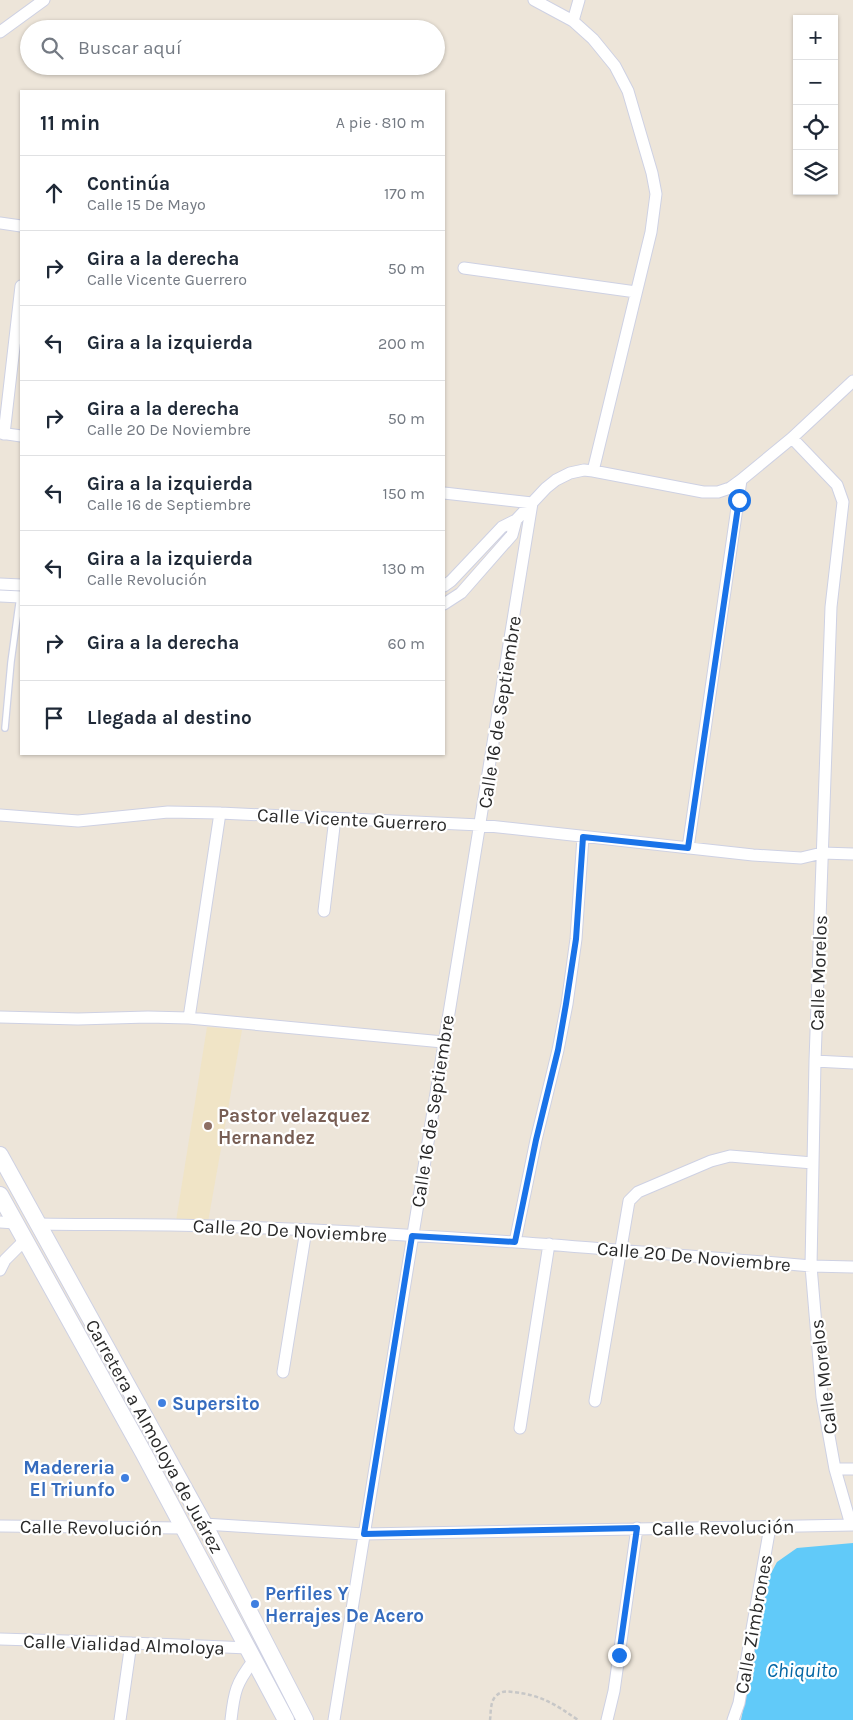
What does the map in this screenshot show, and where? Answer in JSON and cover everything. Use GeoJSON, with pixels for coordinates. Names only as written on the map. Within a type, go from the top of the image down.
{"type":"FeatureCollection","features":[{"type":"Feature","properties":{"kind":"main road","name":"Carretera a Almoloya de Juárez"},"geometry":{"type":"LineString","coordinates":[[0,1155],[204,1524],[305,1720]]}},
{"type":"Feature","properties":{"kind":"main road","name":"Carretera a Almoloya de Juárez"},"geometry":{"type":"LineString","coordinates":[[0,1195],[8,1223],[25,1240],[286,1720]]}},
{"type":"Feature","properties":{"kind":"main road"},"geometry":{"type":"LineString","coordinates":[[102,1379],[119,1369]]}},
{"type":"Feature","properties":{"kind":"street"},"geometry":{"type":"LineString","coordinates":[[0,32],[44,0]]}},
{"type":"Feature","properties":{"kind":"street"},"geometry":{"type":"LineString","coordinates":[[534,0],[573,20],[593,39],[614,66],[628,91],[652,173],[656,194],[651,232],[593,471]]}},
{"type":"Feature","properties":{"kind":"street"},"geometry":{"type":"LineString","coordinates":[[573,20],[578,0]]}},
{"type":"Feature","properties":{"kind":"street"},"geometry":{"type":"LineString","coordinates":[[0,223],[20,226]]}},
{"type":"Feature","properties":{"kind":"street"},"geometry":{"type":"LineString","coordinates":[[464,268],[636,292]]}},
{"type":"Feature","properties":{"kind":"street"},"geometry":{"type":"LineString","coordinates":[[20,294],[2,434],[20,436]]}},
{"type":"Feature","properties":{"kind":"street"},"geometry":{"type":"LineString","coordinates":[[445,585],[502,527],[516,520],[546,488],[563,476],[584,470],[710,493],[718,492],[730,488],[741,480],[792,438],[853,381]]}},
{"type":"Feature","properties":{"kind":"street","name":"Calle Morelos"},"geometry":{"type":"LineString","coordinates":[[792,438],[837,485],[842,502],[831,606],[815,1061],[811,1266],[822,1397],[835,1469],[852,1525]]}},
{"type":"Feature","properties":{"kind":"street"},"geometry":{"type":"LineString","coordinates":[[688,848],[741,480]]}},
{"type":"Feature","properties":{"kind":"street"},"geometry":{"type":"LineString","coordinates":[[445,493],[532,503]]}},
{"type":"Feature","properties":{"kind":"street","name":"Calle 16 de Septiembre"},"geometry":{"type":"LineString","coordinates":[[334,1720],[532,503]]}},
{"type":"Feature","properties":{"kind":"street"},"geometry":{"type":"LineString","coordinates":[[445,603],[461,593],[512,535],[516,520]]}},
{"type":"Feature","properties":{"kind":"street"},"geometry":{"type":"LineString","coordinates":[[0,584],[20,591]]}},
{"type":"Feature","properties":{"kind":"street"},"geometry":{"type":"LineString","coordinates":[[0,596],[20,591]]}},
{"type":"Feature","properties":{"kind":"street","name":"Calle Vicente Guerrero"},"geometry":{"type":"LineString","coordinates":[[0,815],[78,821],[168,812],[220,812],[480,825],[753,856],[801,858],[822,853],[853,854]]}},
{"type":"Feature","properties":{"kind":"street"},"geometry":{"type":"LineString","coordinates":[[188,1018],[220,812]]}},
{"type":"Feature","properties":{"kind":"street"},"geometry":{"type":"LineString","coordinates":[[324,911],[335,818]]}},
{"type":"Feature","properties":{"kind":"street"},"geometry":{"type":"LineString","coordinates":[[515,1242],[536,1140],[558,1050],[566,1004],[576,939],[583,837]]}},
{"type":"Feature","properties":{"kind":"street"},"geometry":{"type":"LineString","coordinates":[[0,1017],[78,1019],[188,1018],[443,1042]]}},
{"type":"Feature","properties":{"kind":"street"},"geometry":{"type":"LineString","coordinates":[[815,1061],[853,1063]]}},
{"type":"Feature","properties":{"kind":"street"},"geometry":{"type":"LineString","coordinates":[[595,1401],[629,1201],[638,1192],[711,1161],[730,1156],[813,1163]]}},
{"type":"Feature","properties":{"kind":"street","name":"Calle 20 De Noviembre"},"geometry":{"type":"LineString","coordinates":[[38,1224],[212,1226],[306,1230],[549,1244],[811,1266],[853,1267]]}},
{"type":"Feature","properties":{"kind":"street"},"geometry":{"type":"LineString","coordinates":[[283,1372],[306,1230]]}},
{"type":"Feature","properties":{"kind":"street"},"geometry":{"type":"LineString","coordinates":[[0,1270],[5,1260],[25,1240]]}},
{"type":"Feature","properties":{"kind":"street"},"geometry":{"type":"LineString","coordinates":[[520,1428],[549,1244]]}},
{"type":"Feature","properties":{"kind":"street"},"geometry":{"type":"LineString","coordinates":[[835,1469],[853,1469]]}},
{"type":"Feature","properties":{"kind":"street","name":"Calle Revolución"},"geometry":{"type":"LineString","coordinates":[[204,1524],[364,1534],[852,1525]]}},
{"type":"Feature","properties":{"kind":"street","name":"Calle Revolución"},"geometry":{"type":"LineString","coordinates":[[0,1526],[182,1528]]}},
{"type":"Feature","properties":{"kind":"street","name":"Calle Zimbrones"},"geometry":{"type":"LineString","coordinates":[[733,1720],[739,1703],[770,1527]]}},
{"type":"Feature","properties":{"kind":"street"},"geometry":{"type":"LineString","coordinates":[[607,1720],[614,1692],[637,1528]]}},
{"type":"Feature","properties":{"kind":"street","name":"Calle Vialidad Almoloya"},"geometry":{"type":"LineString","coordinates":[[0,1639],[131,1643],[251,1654]]}},
{"type":"Feature","properties":{"kind":"street"},"geometry":{"type":"LineString","coordinates":[[120,1720],[131,1643]]}},
{"type":"Feature","properties":{"kind":"street"},"geometry":{"type":"LineString","coordinates":[[231,1720],[236,1687],[251,1654]]}},
{"type":"Feature","properties":{"kind":"lane"},"geometry":{"type":"LineString","coordinates":[[5,728],[11,662],[20,598]]}},
{"type":"Feature","properties":{"kind":"path"},"geometry":{"type":"LineString","coordinates":[[490,1720],[492,1702],[499,1693],[504,1691],[540,1697],[552,1702],[578,1720]]}},
{"type":"Feature","properties":{"kind":"shaded area","name":"Pastor velazquez Hernandez"},"geometry":{"type":"Polygon","coordinates":[[[207,1027],[242,1030],[208,1222],[176,1221],[207,1027]]]}},
{"type":"Feature","properties":{"kind":"water","name":"Chiquito"},"geometry":{"type":"Polygon","coordinates":[[[853,1543],[853,1720],[741,1720],[769,1577],[777,1562],[797,1548],[853,1543]]]}},
{"type":"Feature","properties":{"kind":"place","name":"Pastor velazquez Hernandez"},"geometry":{"type":"Point","coordinates":[208,1126]}},
{"type":"Feature","properties":{"kind":"place","name":"Supersito"},"geometry":{"type":"Point","coordinates":[162,1403]}},
{"type":"Feature","properties":{"kind":"place","name":"Madereria El Triunfo"},"geometry":{"type":"Point","coordinates":[125,1478]}},
{"type":"Feature","properties":{"kind":"place","name":"Perfiles Y Herrajes De Acero"},"geometry":{"type":"Point","coordinates":[255,1604]}},
{"type":"Feature","properties":{"kind":"route"},"geometry":{"type":"LineString","coordinates":[[619,1655],[637,1528],[364,1534],[412,1236],[515,1242],[536,1140],[558,1050],[566,1004],[576,939],[583,837],[688,848],[739,500]]}}]}
